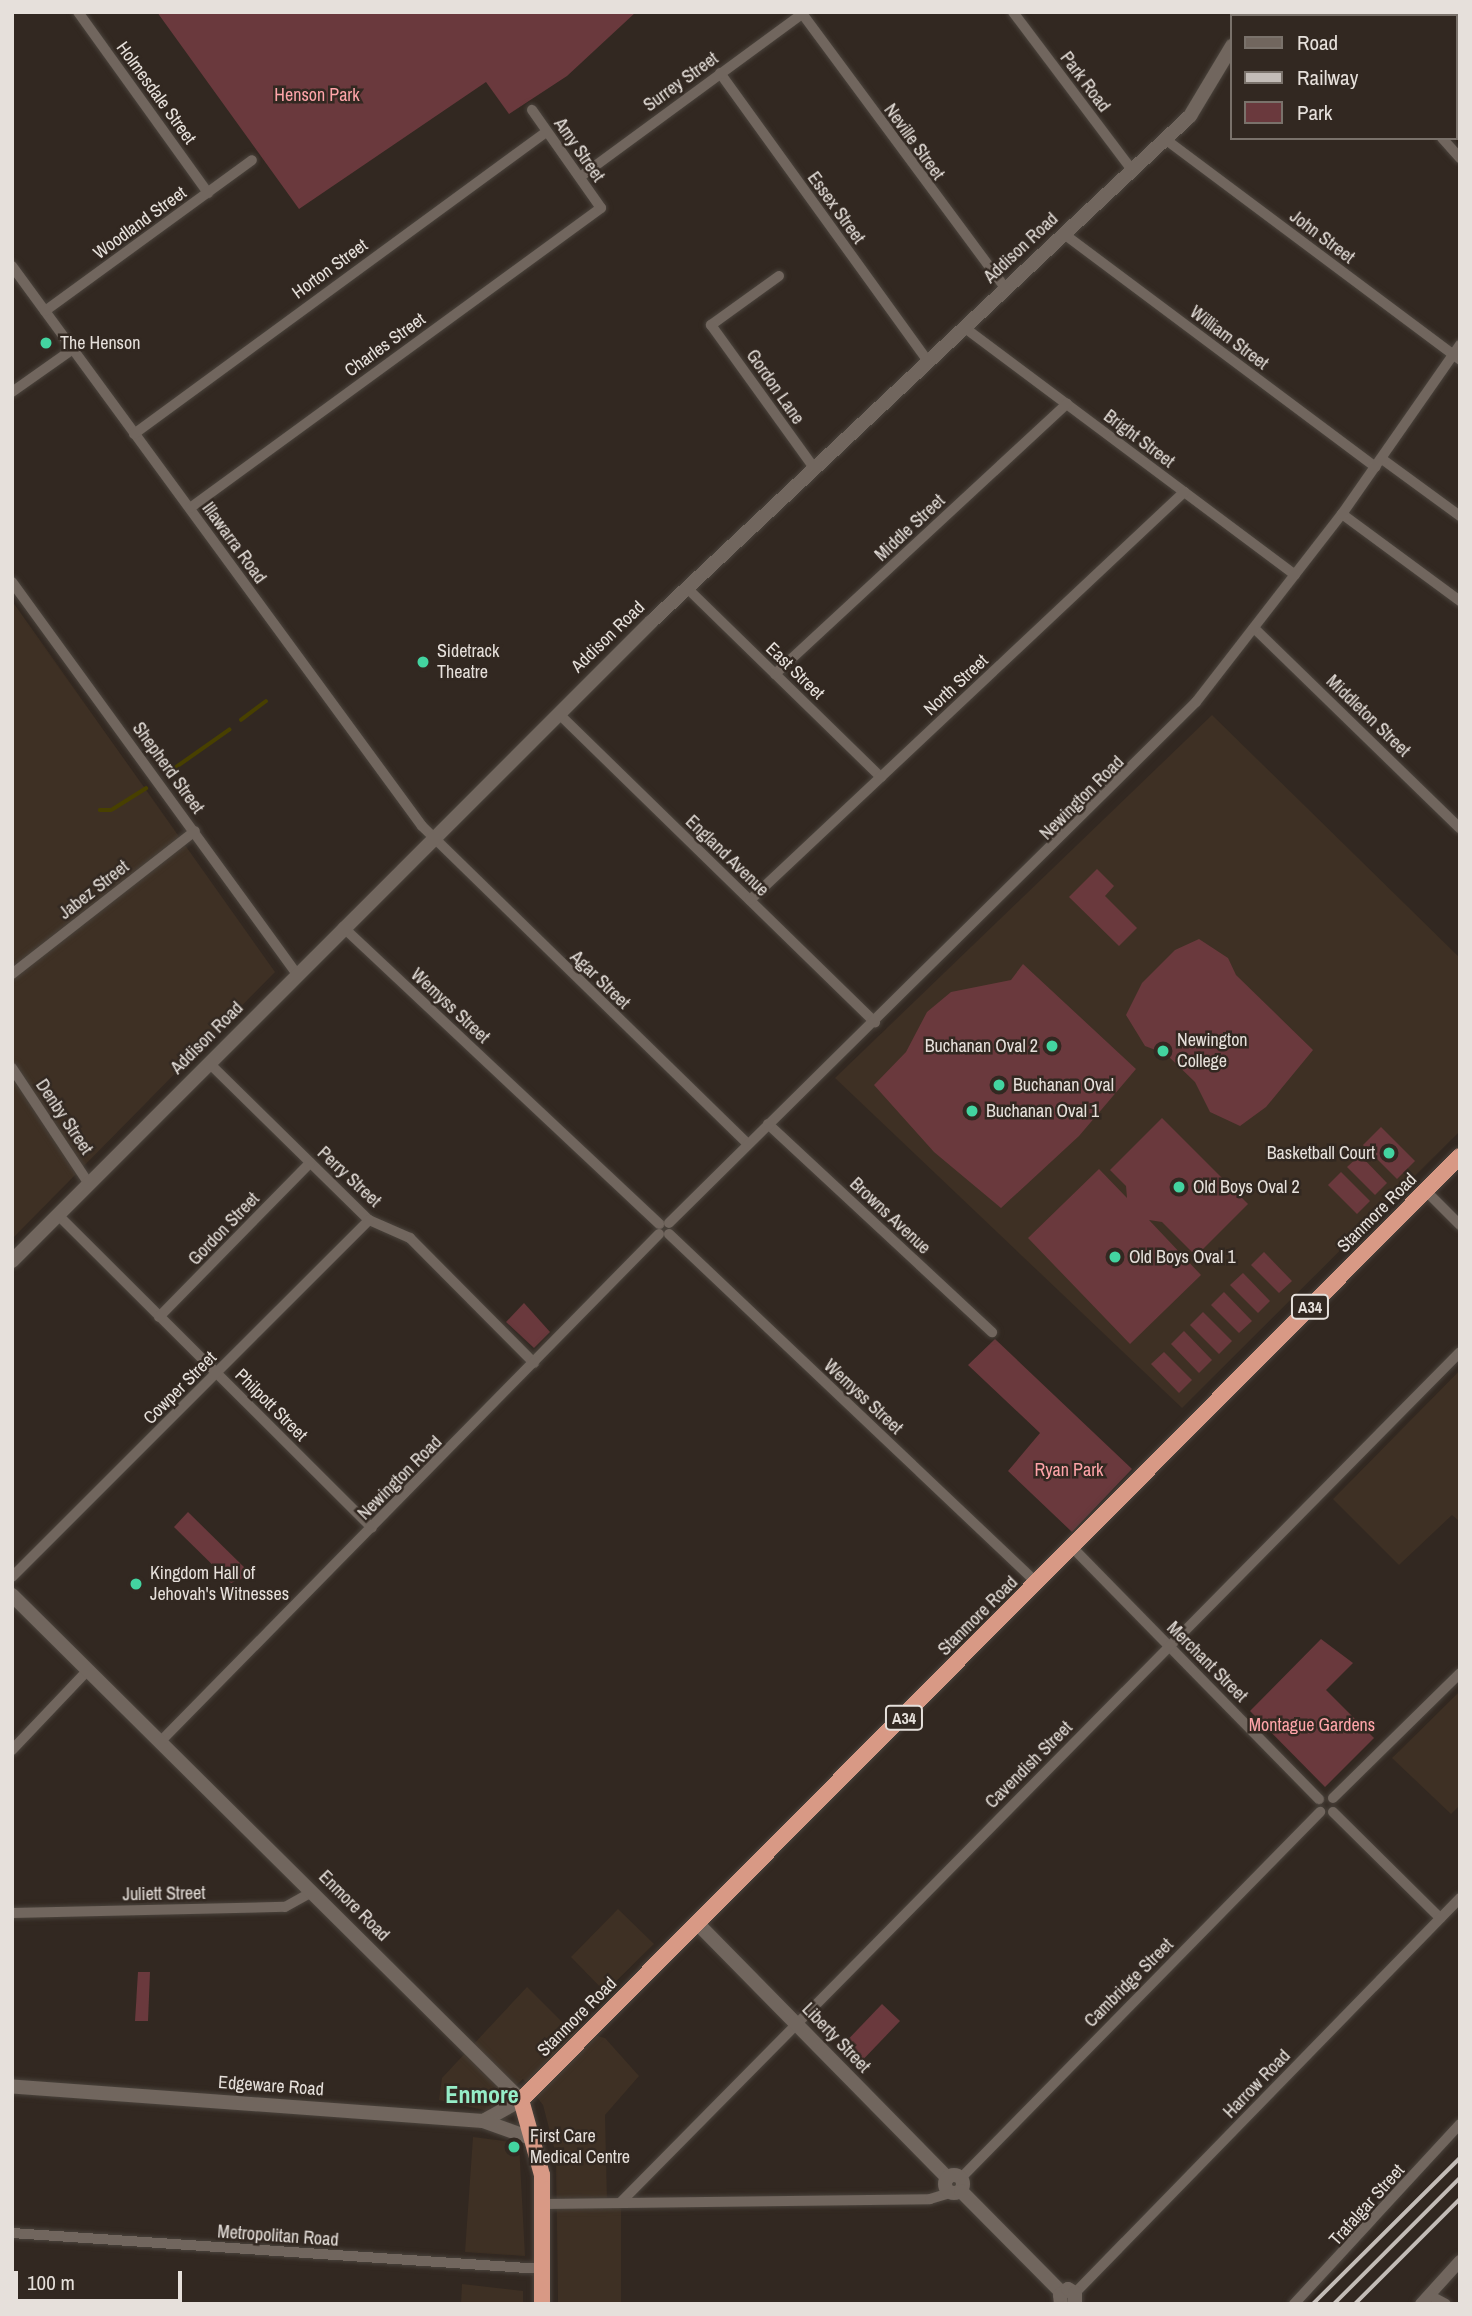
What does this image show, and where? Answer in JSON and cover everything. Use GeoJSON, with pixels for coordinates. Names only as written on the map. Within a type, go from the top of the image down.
{"type":"FeatureCollection","features":[{"type":"Feature","properties":{"kind":"highway","name":"Stanmore Road"},"geometry":{"type":"LineString","coordinates":[[521,2100],[1460,1156]]}},
{"type":"Feature","properties":{"kind":"highway","name":"Enmore Road"},"geometry":{"type":"LineString","coordinates":[[521,2100],[536,2140],[544,2204],[542,2304]]}},
{"type":"Feature","properties":{"kind":"main road","name":"Addison Road"},"geometry":{"type":"LineString","coordinates":[[12,1261],[558,713],[814,468],[1133,171],[1208,95],[1230,50]]}},
{"type":"Feature","properties":{"kind":"main road","name":"Enmore Road"},"geometry":{"type":"LineString","coordinates":[[12,1595],[521,2100]]}},
{"type":"Feature","properties":{"kind":"main road","name":"Liberty Street"},"geometry":{"type":"LineString","coordinates":[[698,1924],[1065,2300]]}},
{"type":"Feature","properties":{"kind":"main road","name":"Edgeware Road"},"geometry":{"type":"LineString","coordinates":[[12,2086],[483,2120],[536,2140]]}},
{"type":"Feature","properties":{"kind":"main road"},"geometry":{"type":"LineString","coordinates":[[483,2120],[521,2100]]}},
{"type":"Feature","properties":{"kind":"street","name":"Holmesdale Street"},"geometry":{"type":"LineString","coordinates":[[78,12],[208,192]]}},
{"type":"Feature","properties":{"kind":"street","name":"Park Road"},"geometry":{"type":"LineString","coordinates":[[1013,12],[1133,171]]}},
{"type":"Feature","properties":{"kind":"street","name":"Surrey Street"},"geometry":{"type":"LineString","coordinates":[[580,177],[802,13]]}},
{"type":"Feature","properties":{"kind":"street","name":"Neville Street"},"geometry":{"type":"LineString","coordinates":[[802,13],[1005,288]]}},
{"type":"Feature","properties":{"kind":"street","name":"Essex Street"},"geometry":{"type":"LineString","coordinates":[[720,73],[928,361]]}},
{"type":"Feature","properties":{"kind":"street","name":"Amy Street"},"geometry":{"type":"LineString","coordinates":[[532,110],[601,208]]}},
{"type":"Feature","properties":{"kind":"street","name":"Horton Street"},"geometry":{"type":"LineString","coordinates":[[134,434],[546,132]]}},
{"type":"Feature","properties":{"kind":"street","name":"John Street"},"geometry":{"type":"LineString","coordinates":[[1165,139],[1457,358]]}},
{"type":"Feature","properties":{"kind":"street"},"geometry":{"type":"LineString","coordinates":[[1444,140],[1460,158]]}},
{"type":"Feature","properties":{"kind":"street","name":"Woodland Street"},"geometry":{"type":"LineString","coordinates":[[46,311],[253,160]]}},
{"type":"Feature","properties":{"kind":"street","name":"Charles Street"},"geometry":{"type":"LineString","coordinates":[[190,508],[601,208]]}},
{"type":"Feature","properties":{"kind":"street","name":"William Street"},"geometry":{"type":"LineString","coordinates":[[1064,234],[1379,463],[1460,516]]}},
{"type":"Feature","properties":{"kind":"street","name":"Illawarra Road"},"geometry":{"type":"LineString","coordinates":[[12,266],[432,837]]}},
{"type":"Feature","properties":{"kind":"street","name":"Gordon Lane"},"geometry":{"type":"LineString","coordinates":[[779,276],[711,325],[814,468]]}},
{"type":"Feature","properties":{"kind":"street","name":"Bright Street"},"geometry":{"type":"LineString","coordinates":[[965,328],[1295,575]]}},
{"type":"Feature","properties":{"kind":"street","name":"Newington Road"},"geometry":{"type":"LineString","coordinates":[[160,1742],[768,1124],[1152,751],[1254,628],[1342,514],[1457,358],[1460,345]]}},
{"type":"Feature","properties":{"kind":"street"},"geometry":{"type":"LineString","coordinates":[[12,392],[74,349]]}},
{"type":"Feature","properties":{"kind":"street","name":"Middle Street"},"geometry":{"type":"LineString","coordinates":[[775,674],[1067,404]]}},
{"type":"Feature","properties":{"kind":"street","name":"North Street"},"geometry":{"type":"LineString","coordinates":[[750,900],[1184,492]]}},
{"type":"Feature","properties":{"kind":"street"},"geometry":{"type":"LineString","coordinates":[[1342,514],[1460,601]]}},
{"type":"Feature","properties":{"kind":"street","name":"Shepherd Street"},"geometry":{"type":"LineString","coordinates":[[12,582],[297,974]]}},
{"type":"Feature","properties":{"kind":"street","name":"East Street"},"geometry":{"type":"LineString","coordinates":[[687,588],[881,777]]}},
{"type":"Feature","properties":{"kind":"street","name":"Middleton Street"},"geometry":{"type":"LineString","coordinates":[[1254,628],[1460,828]]}},
{"type":"Feature","properties":{"kind":"street","name":"England Avenue"},"geometry":{"type":"LineString","coordinates":[[558,713],[875,1022]]}},
{"type":"Feature","properties":{"kind":"street","name":"Jabez Street"},"geometry":{"type":"LineString","coordinates":[[12,974],[195,831]]}},
{"type":"Feature","properties":{"kind":"street","name":"Agar Street"},"geometry":{"type":"LineString","coordinates":[[432,837],[748,1144]]}},
{"type":"Feature","properties":{"kind":"street","name":"Wemyss Street"},"geometry":{"type":"LineString","coordinates":[[343,927],[1037,1583]]}},
{"type":"Feature","properties":{"kind":"street","name":"Perry Street"},"geometry":{"type":"LineString","coordinates":[[208,1063],[369,1220],[410,1238],[534,1363]]}},
{"type":"Feature","properties":{"kind":"street","name":"Denby Street"},"geometry":{"type":"LineString","coordinates":[[12,1068],[89,1184]]}},
{"type":"Feature","properties":{"kind":"street","name":"Browns Avenue"},"geometry":{"type":"LineString","coordinates":[[768,1124],[992,1332]]}},
{"type":"Feature","properties":{"kind":"street","name":"Gordon Street"},"geometry":{"type":"LineString","coordinates":[[159,1317],[310,1163]]}},
{"type":"Feature","properties":{"kind":"street"},"geometry":{"type":"LineString","coordinates":[[1426,1191],[1460,1225]]}},
{"type":"Feature","properties":{"kind":"street","name":"Philpott Street"},"geometry":{"type":"LineString","coordinates":[[58,1215],[372,1528]]}},
{"type":"Feature","properties":{"kind":"street","name":"Cowper Street"},"geometry":{"type":"LineString","coordinates":[[12,1577],[369,1220]]}},
{"type":"Feature","properties":{"kind":"street","name":"Cavendish Street"},"geometry":{"type":"LineString","coordinates":[[621,2202],[1460,1352]]}},
{"type":"Feature","properties":{"kind":"street","name":"Merchant Street"},"geometry":{"type":"LineString","coordinates":[[1072,1547],[1320,1799]]}},
{"type":"Feature","properties":{"kind":"street"},"geometry":{"type":"LineString","coordinates":[[12,1750],[88,1670]]}},
{"type":"Feature","properties":{"kind":"street"},"geometry":{"type":"LineString","coordinates":[[1440,1918],[1333,1812],[1320,1812],[1320,1799],[1333,1798],[1460,1673]]}},
{"type":"Feature","properties":{"kind":"street"},"geometry":{"type":"LineString","coordinates":[[1333,1798],[1333,1812]]}},
{"type":"Feature","properties":{"kind":"street","name":"Cambridge Street"},"geometry":{"type":"LineString","coordinates":[[955,2185],[1320,1812]]}},
{"type":"Feature","properties":{"kind":"street","name":"Juliett Street"},"geometry":{"type":"LineString","coordinates":[[12,1913],[285,1907],[312,1892]]}},
{"type":"Feature","properties":{"kind":"street","name":"Harrow Road"},"geometry":{"type":"LineString","coordinates":[[1065,2300],[1460,1898]]}},
{"type":"Feature","properties":{"kind":"street","name":"Trafalgar Street"},"geometry":{"type":"LineString","coordinates":[[1294,2304],[1460,2124]]}},
{"type":"Feature","properties":{"kind":"street"},"geometry":{"type":"LineString","coordinates":[[544,2204],[930,2199],[955,2185]]}},
{"type":"Feature","properties":{"kind":"street","name":"Metropolitan Road"},"geometry":{"type":"LineString","coordinates":[[12,2233],[542,2269]]}},
{"type":"Feature","properties":{"kind":"street"},"geometry":{"type":"LineString","coordinates":[[1446,2304],[1425,2299],[1460,2261]]}},
{"type":"Feature","properties":{"kind":"shaded area"},"geometry":{"type":"Polygon","coordinates":[[[12,601],[275,972],[12,1239],[12,601]]]}},
{"type":"Feature","properties":{"kind":"shaded area","name":"Newington College"},"geometry":{"type":"Polygon","coordinates":[[[1212,715],[1460,958],[1460,1131],[1182,1408],[835,1078],[1212,715]]]}},
{"type":"Feature","properties":{"kind":"shaded area"},"geometry":{"type":"Polygon","coordinates":[[[1460,1370],[1460,1522],[1452,1515],[1399,1565],[1333,1499],[1460,1370]]]}},
{"type":"Feature","properties":{"kind":"shaded area"},"geometry":{"type":"Polygon","coordinates":[[[1460,1691],[1460,1805],[1451,1814],[1392,1758],[1460,1691]]]}},
{"type":"Feature","properties":{"kind":"shaded area"},"geometry":{"type":"Polygon","coordinates":[[[618,1909],[654,1944],[605,1992],[571,1957],[618,1909]]]}},
{"type":"Feature","properties":{"kind":"shaded area"},"geometry":{"type":"Polygon","coordinates":[[[527,1987],[568,2028],[605,2038],[639,2076],[605,2115],[607,2202],[621,2202],[621,2304],[558,2302],[556,2155],[543,2105],[523,2079],[488,2111],[439,2100],[442,2078],[527,1987]]]}},
{"type":"Feature","properties":{"kind":"shaded area"},"geometry":{"type":"Polygon","coordinates":[[[473,2137],[519,2143],[525,2256],[465,2252],[473,2137]]]}},
{"type":"Feature","properties":{"kind":"shaded area"},"geometry":{"type":"Polygon","coordinates":[[[462,2284],[523,2291],[523,2304],[461,2304],[462,2284]]]}},
{"type":"Feature","properties":{"kind":"green space","name":"Henson Park"},"geometry":{"type":"Polygon","coordinates":[[[157,12],[636,12],[567,76],[509,114],[486,82],[299,209],[157,12]]]}},
{"type":"Feature","properties":{"kind":"green space"},"geometry":{"type":"Polygon","coordinates":[[[1097,869],[1114,886],[1105,896],[1137,928],[1119,946],[1069,897],[1097,869]]]}},
{"type":"Feature","properties":{"kind":"green space"},"geometry":{"type":"Polygon","coordinates":[[[1199,939],[1228,958],[1236,975],[1313,1050],[1266,1107],[1240,1126],[1210,1112],[1195,1082],[1166,1054],[1145,1046],[1126,1015],[1142,983],[1175,950],[1199,939]]]}},
{"type":"Feature","properties":{"kind":"green space","name":"Buchanan Oval"},"geometry":{"type":"Polygon","coordinates":[[[1023,964],[1136,1069],[1079,1136],[1001,1208],[934,1152],[874,1085],[906,1052],[927,1012],[951,992],[1011,980],[1023,964]]]}},
{"type":"Feature","properties":{"kind":"green space","name":"Old Boys Oval 1"},"geometry":{"type":"Polygon","coordinates":[[[1162,1118],[1248,1204],[1196,1256],[1162,1222],[1149,1220],[1201,1275],[1130,1344],[1028,1238],[1099,1169],[1127,1198],[1126,1186],[1110,1170],[1162,1118]]]}},
{"type":"Feature","properties":{"kind":"green space","name":"Basketball Court"},"geometry":{"type":"Polygon","coordinates":[[[1381,1127],[1415,1161],[1397,1179],[1363,1145],[1381,1127]]]}},
{"type":"Feature","properties":{"kind":"green space"},"geometry":{"type":"Polygon","coordinates":[[[1360,1155],[1387,1183],[1375,1195],[1347,1167],[1360,1155]]]}},
{"type":"Feature","properties":{"kind":"green space"},"geometry":{"type":"Polygon","coordinates":[[[1341,1172],[1370,1201],[1357,1214],[1328,1185],[1341,1172]]]}},
{"type":"Feature","properties":{"kind":"green space"},"geometry":{"type":"Polygon","coordinates":[[[1264,1252],[1292,1281],[1279,1293],[1251,1265],[1264,1252]]]}},
{"type":"Feature","properties":{"kind":"green space"},"geometry":{"type":"Polygon","coordinates":[[[1243,1273],[1270,1301],[1258,1313],[1230,1285],[1243,1273]]]}},
{"type":"Feature","properties":{"kind":"green space"},"geometry":{"type":"Polygon","coordinates":[[[1224,1292],[1252,1321],[1239,1333],[1211,1305],[1224,1292]]]}},
{"type":"Feature","properties":{"kind":"green space"},"geometry":{"type":"Polygon","coordinates":[[[524,1303],[550,1332],[534,1348],[506,1322],[524,1303]]]}},
{"type":"Feature","properties":{"kind":"green space"},"geometry":{"type":"Polygon","coordinates":[[[1203,1312],[1232,1341],[1219,1354],[1190,1325],[1203,1312]]]}},
{"type":"Feature","properties":{"kind":"green space"},"geometry":{"type":"Polygon","coordinates":[[[1184,1331],[1212,1360],[1199,1373],[1171,1344],[1184,1331]]]}},
{"type":"Feature","properties":{"kind":"green space","name":"Ryan Park"},"geometry":{"type":"Polygon","coordinates":[[[995,1339],[1132,1469],[1072,1532],[1008,1471],[1040,1433],[968,1365],[995,1339]]]}},
{"type":"Feature","properties":{"kind":"green space"},"geometry":{"type":"Polygon","coordinates":[[[1164,1352],[1192,1380],[1179,1393],[1151,1364],[1164,1352]]]}},
{"type":"Feature","properties":{"kind":"green space"},"geometry":{"type":"Polygon","coordinates":[[[188,1512],[248,1571],[241,1579],[231,1583],[174,1527],[188,1512]]]}},
{"type":"Feature","properties":{"kind":"green space","name":"Montague Gardens"},"geometry":{"type":"Polygon","coordinates":[[[1321,1639],[1353,1663],[1326,1690],[1374,1738],[1325,1787],[1250,1711],[1321,1639]]]}},
{"type":"Feature","properties":{"kind":"green space"},"geometry":{"type":"Polygon","coordinates":[[[138,1972],[150,1972],[148,2021],[135,2021],[138,1972]]]}},
{"type":"Feature","properties":{"kind":"green space"},"geometry":{"type":"Polygon","coordinates":[[[882,2004],[900,2021],[857,2066],[839,2049],[882,2004]]]}},
{"type":"Feature","properties":{"kind":"waterway"},"geometry":{"type":"LineString","coordinates":[[241,720],[266,701]]}},
{"type":"Feature","properties":{"kind":"waterway"},"geometry":{"type":"LineString","coordinates":[[172,770],[229,730]]}},
{"type":"Feature","properties":{"kind":"waterway"},"geometry":{"type":"LineString","coordinates":[[113,809],[146,788]]}},
{"type":"Feature","properties":{"kind":"waterway"},"geometry":{"type":"LineString","coordinates":[[100,810],[111,810]]}},
{"type":"Feature","properties":{"kind":"railway"},"geometry":{"type":"LineString","coordinates":[[1313,2304],[1460,2158]]}},
{"type":"Feature","properties":{"kind":"railway"},"geometry":{"type":"LineString","coordinates":[[1334,2304],[1460,2178]]}},
{"type":"Feature","properties":{"kind":"railway"},"geometry":{"type":"LineString","coordinates":[[1355,2304],[1460,2199]]}},
{"type":"Feature","properties":{"kind":"place","name":"The Henson"},"geometry":{"type":"Point","coordinates":[46,343]}},
{"type":"Feature","properties":{"kind":"place","name":"Sidetrack Theatre"},"geometry":{"type":"Point","coordinates":[423,662]}},
{"type":"Feature","properties":{"kind":"place","name":"Buchanan Oval 2"},"geometry":{"type":"Point","coordinates":[1052,1046]}},
{"type":"Feature","properties":{"kind":"place","name":"Newington College"},"geometry":{"type":"Point","coordinates":[1163,1051]}},
{"type":"Feature","properties":{"kind":"place","name":"Buchanan Oval"},"geometry":{"type":"Point","coordinates":[999,1085]}},
{"type":"Feature","properties":{"kind":"place","name":"Buchanan Oval 1"},"geometry":{"type":"Point","coordinates":[972,1111]}},
{"type":"Feature","properties":{"kind":"place","name":"Basketball Court"},"geometry":{"type":"Point","coordinates":[1389,1153]}},
{"type":"Feature","properties":{"kind":"place","name":"Old Boys Oval 2"},"geometry":{"type":"Point","coordinates":[1179,1187]}},
{"type":"Feature","properties":{"kind":"place","name":"Old Boys Oval 1"},"geometry":{"type":"Point","coordinates":[1115,1257]}},
{"type":"Feature","properties":{"kind":"place","name":"Kingdom Hall of Jehovah's Witnesses"},"geometry":{"type":"Point","coordinates":[136,1584]}},
{"type":"Feature","properties":{"kind":"place","name":"First Care Medical Centre"},"geometry":{"type":"Point","coordinates":[514,2147]}},
{"type":"Feature","properties":{"kind":"district","name":"Enmore"},"geometry":{"type":"Point","coordinates":[482,2095]}}]}
